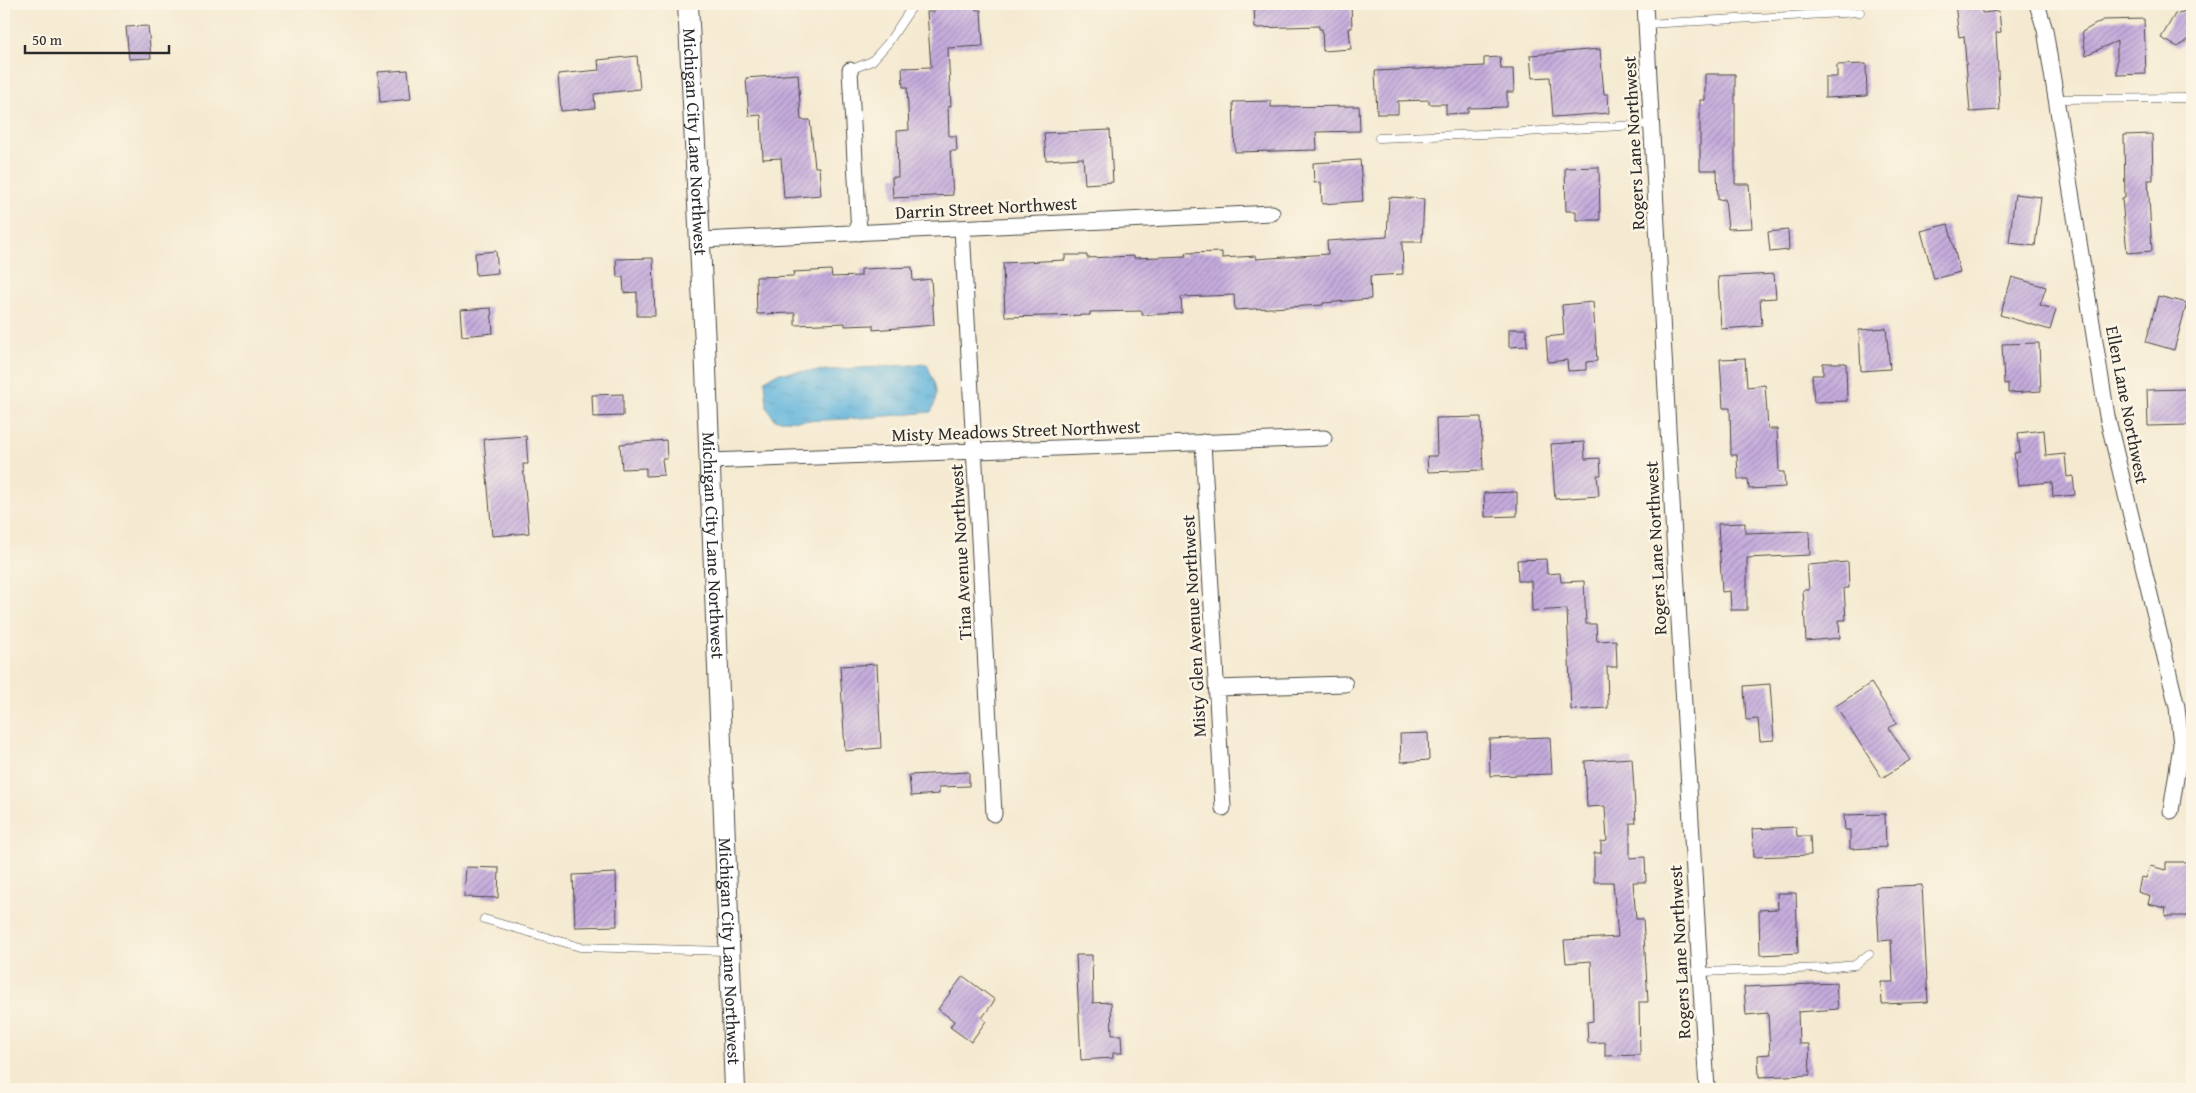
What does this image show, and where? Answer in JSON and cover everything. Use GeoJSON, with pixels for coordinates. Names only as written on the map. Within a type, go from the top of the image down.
{"type":"FeatureCollection","features":[{"type":"Feature","properties":{"kind":"street","name":"Michigan City Lane Northwest"},"geometry":{"type":"LineString","coordinates":[[688,4],[701,240],[735,1089]]}},
{"type":"Feature","properties":{"kind":"street","name":"Rogers Lane Northwest"},"geometry":{"type":"LineString","coordinates":[[1645,4],[1707,1089]]}},
{"type":"Feature","properties":{"kind":"street","name":"Ellen Lane Northwest"},"geometry":{"type":"LineString","coordinates":[[2037,4],[2045,30],[2107,416],[2177,707],[2181,745],[2171,811]]}},
{"type":"Feature","properties":{"kind":"street"},"geometry":{"type":"LineString","coordinates":[[850,70],[859,233]]}},
{"type":"Feature","properties":{"kind":"street","name":"Darrin Street Northwest"},"geometry":{"type":"LineString","coordinates":[[701,240],[1272,213]]}},
{"type":"Feature","properties":{"kind":"street","name":"Tina Avenue Northwest"},"geometry":{"type":"LineString","coordinates":[[962,228],[994,814]]}},
{"type":"Feature","properties":{"kind":"street","name":"Misty Meadows Street Northwest"},"geometry":{"type":"LineString","coordinates":[[710,462],[1324,438]]}},
{"type":"Feature","properties":{"kind":"street","name":"Misty Glen Avenue Northwest"},"geometry":{"type":"LineString","coordinates":[[1203,442],[1223,808]]}},
{"type":"Feature","properties":{"kind":"street"},"geometry":{"type":"LineString","coordinates":[[1217,688],[1345,684]]}},
{"type":"Feature","properties":{"kind":"lane"},"geometry":{"type":"LineString","coordinates":[[850,70],[872,60],[888,43],[914,4]]}},
{"type":"Feature","properties":{"kind":"lane"},"geometry":{"type":"LineString","coordinates":[[1646,24],[1860,12]]}},
{"type":"Feature","properties":{"kind":"lane"},"geometry":{"type":"LineString","coordinates":[[2056,99],[2192,98]]}},
{"type":"Feature","properties":{"kind":"lane"},"geometry":{"type":"LineString","coordinates":[[1378,138],[1510,133],[1652,124]]}},
{"type":"Feature","properties":{"kind":"lane"},"geometry":{"type":"LineString","coordinates":[[484,918],[580,947],[730,951]]}},
{"type":"Feature","properties":{"kind":"lane"},"geometry":{"type":"LineString","coordinates":[[1700,972],[1825,968],[1855,964],[1869,954]]}},
{"type":"Feature","properties":{"kind":"water"},"geometry":{"type":"Polygon","coordinates":[[[927,364],[936,393],[936,399],[931,412],[834,420],[775,420],[767,408],[765,380],[778,373],[927,364]]]}},
{"type":"Feature","properties":{"kind":"building"},"geometry":{"type":"Polygon","coordinates":[[[1254,4],[1351,4],[1352,28],[1349,28],[1351,49],[1323,51],[1322,29],[1319,29],[1319,26],[1255,28],[1254,4]]]}},
{"type":"Feature","properties":{"kind":"building"},"geometry":{"type":"Polygon","coordinates":[[[1955,4],[1981,4],[1982,13],[1999,11],[2001,32],[1996,33],[2000,110],[1970,112],[1964,36],[1959,37],[1955,4]]]}},
{"type":"Feature","properties":{"kind":"building"},"geometry":{"type":"Polygon","coordinates":[[[976,6],[976,10],[981,10],[983,46],[948,48],[951,106],[948,107],[949,136],[956,136],[957,151],[950,151],[953,195],[893,198],[892,177],[898,177],[897,131],[909,130],[907,87],[903,87],[902,68],[931,67],[927,12],[934,12],[934,8],[976,6]]]}},
{"type":"Feature","properties":{"kind":"building"},"geometry":{"type":"Polygon","coordinates":[[[2192,9],[2192,36],[2178,47],[2161,38],[2175,14],[2192,9]]]}},
{"type":"Feature","properties":{"kind":"building"},"geometry":{"type":"Polygon","coordinates":[[[2144,19],[2146,74],[2117,75],[2117,41],[2086,55],[2082,32],[2103,20],[2144,19]]]}},
{"type":"Feature","properties":{"kind":"building"},"geometry":{"type":"Polygon","coordinates":[[[148,26],[151,58],[129,59],[126,27],[148,26]]]}},
{"type":"Feature","properties":{"kind":"building"},"geometry":{"type":"Polygon","coordinates":[[[1600,49],[1604,94],[1608,94],[1609,113],[1553,117],[1550,77],[1532,78],[1530,55],[1600,49]]]}},
{"type":"Feature","properties":{"kind":"building"},"geometry":{"type":"Polygon","coordinates":[[[637,56],[640,89],[594,94],[595,108],[561,111],[558,74],[599,70],[598,60],[637,56]]]}},
{"type":"Feature","properties":{"kind":"building"},"geometry":{"type":"Polygon","coordinates":[[[1500,57],[1501,69],[1513,69],[1514,92],[1507,92],[1507,107],[1468,108],[1468,113],[1446,114],[1446,104],[1429,104],[1429,100],[1398,101],[1398,114],[1377,114],[1375,71],[1484,66],[1484,58],[1500,57]]]}},
{"type":"Feature","properties":{"kind":"building"},"geometry":{"type":"Polygon","coordinates":[[[1866,64],[1867,96],[1825,98],[1825,77],[1837,77],[1837,65],[1866,64]]]}},
{"type":"Feature","properties":{"kind":"building"},"geometry":{"type":"Polygon","coordinates":[[[408,70],[411,99],[380,102],[378,72],[408,70]]]}},
{"type":"Feature","properties":{"kind":"building"},"geometry":{"type":"Polygon","coordinates":[[[798,74],[801,120],[810,120],[815,167],[819,167],[821,195],[784,198],[781,158],[763,159],[761,115],[749,116],[746,78],[798,74]]]}},
{"type":"Feature","properties":{"kind":"building"},"geometry":{"type":"Polygon","coordinates":[[[1705,74],[1735,74],[1735,184],[1749,184],[1752,228],[1728,229],[1725,199],[1718,200],[1717,170],[1700,170],[1700,100],[1705,100],[1705,74]]]}},
{"type":"Feature","properties":{"kind":"building"},"geometry":{"type":"Polygon","coordinates":[[[1271,101],[1271,107],[1359,106],[1360,131],[1316,132],[1317,150],[1235,152],[1233,102],[1271,101]]]}},
{"type":"Feature","properties":{"kind":"building"},"geometry":{"type":"Polygon","coordinates":[[[1110,130],[1113,182],[1085,184],[1083,158],[1046,160],[1044,133],[1110,130]]]}},
{"type":"Feature","properties":{"kind":"building"},"geometry":{"type":"Polygon","coordinates":[[[2152,134],[2153,180],[2148,180],[2152,251],[2127,253],[2122,199],[2125,198],[2124,135],[2152,134]]]}},
{"type":"Feature","properties":{"kind":"building"},"geometry":{"type":"Polygon","coordinates":[[[1360,160],[1363,201],[1322,204],[1321,182],[1314,183],[1313,163],[1360,160]]]}},
{"type":"Feature","properties":{"kind":"building"},"geometry":{"type":"Polygon","coordinates":[[[1599,167],[1600,220],[1576,220],[1576,211],[1566,211],[1565,168],[1599,167]]]}},
{"type":"Feature","properties":{"kind":"building"},"geometry":{"type":"Polygon","coordinates":[[[2015,194],[2041,197],[2035,246],[2009,243],[2015,194]]]}},
{"type":"Feature","properties":{"kind":"building"},"geometry":{"type":"Polygon","coordinates":[[[1389,197],[1424,199],[1422,242],[1402,242],[1403,274],[1370,276],[1371,299],[1323,303],[1323,305],[1235,310],[1234,295],[1181,297],[1182,313],[1142,315],[1142,311],[1090,312],[1090,315],[1005,317],[1003,263],[1065,260],[1065,255],[1087,255],[1087,258],[1134,256],[1134,258],[1186,256],[1185,253],[1222,252],[1222,258],[1256,256],[1256,259],[1328,254],[1327,241],[1387,237],[1389,197]]]}},
{"type":"Feature","properties":{"kind":"building"},"geometry":{"type":"Polygon","coordinates":[[[1948,224],[1960,272],[1934,279],[1921,231],[1948,224]]]}},
{"type":"Feature","properties":{"kind":"building"},"geometry":{"type":"Polygon","coordinates":[[[1788,230],[1789,250],[1770,252],[1768,232],[1788,230]]]}},
{"type":"Feature","properties":{"kind":"building"},"geometry":{"type":"Polygon","coordinates":[[[496,251],[498,273],[476,275],[475,253],[496,251]]]}},
{"type":"Feature","properties":{"kind":"building"},"geometry":{"type":"Polygon","coordinates":[[[653,258],[655,316],[637,316],[637,292],[624,293],[623,277],[617,277],[616,259],[653,258]]]}},
{"type":"Feature","properties":{"kind":"building"},"geometry":{"type":"Polygon","coordinates":[[[912,267],[913,281],[931,279],[934,325],[873,330],[873,325],[845,326],[845,323],[795,325],[795,313],[757,314],[756,277],[794,276],[793,272],[831,270],[832,277],[861,276],[861,269],[912,267]]]}},
{"type":"Feature","properties":{"kind":"building"},"geometry":{"type":"Polygon","coordinates":[[[1774,274],[1776,298],[1760,299],[1762,326],[1721,329],[1718,277],[1774,274]]]}},
{"type":"Feature","properties":{"kind":"building"},"geometry":{"type":"Polygon","coordinates":[[[2012,277],[2046,287],[2040,305],[2056,310],[2050,330],[2000,315],[2012,277]]]}},
{"type":"Feature","properties":{"kind":"building"},"geometry":{"type":"Polygon","coordinates":[[[2158,296],[2187,303],[2174,350],[2146,342],[2158,296]]]}},
{"type":"Feature","properties":{"kind":"building"},"geometry":{"type":"Polygon","coordinates":[[[1593,302],[1597,361],[1586,362],[1586,370],[1568,371],[1567,360],[1548,362],[1546,337],[1564,335],[1562,305],[1593,302]]]}},
{"type":"Feature","properties":{"kind":"building"},"geometry":{"type":"Polygon","coordinates":[[[491,308],[493,333],[462,336],[460,310],[491,308]]]}},
{"type":"Feature","properties":{"kind":"building"},"geometry":{"type":"Polygon","coordinates":[[[1886,328],[1890,369],[1861,371],[1859,330],[1886,328]]]}},
{"type":"Feature","properties":{"kind":"building"},"geometry":{"type":"Polygon","coordinates":[[[1509,329],[1526,329],[1527,346],[1509,347],[1509,329]]]}},
{"type":"Feature","properties":{"kind":"building"},"geometry":{"type":"Polygon","coordinates":[[[2039,343],[2041,391],[2008,393],[2008,383],[2004,384],[2002,344],[2039,343]]]}},
{"type":"Feature","properties":{"kind":"building"},"geometry":{"type":"Polygon","coordinates":[[[1745,358],[1747,387],[1765,385],[1768,429],[1777,429],[1779,472],[1784,472],[1785,487],[1749,489],[1748,479],[1738,479],[1737,455],[1731,455],[1730,408],[1723,408],[1720,359],[1745,358]]]}},
{"type":"Feature","properties":{"kind":"building"},"geometry":{"type":"Polygon","coordinates":[[[1823,363],[1846,363],[1847,401],[1814,402],[1812,375],[1823,375],[1823,363]]]}},
{"type":"Feature","properties":{"kind":"building"},"geometry":{"type":"Polygon","coordinates":[[[2189,389],[2189,425],[2148,426],[2147,390],[2189,389]]]}},
{"type":"Feature","properties":{"kind":"building"},"geometry":{"type":"Polygon","coordinates":[[[623,394],[623,416],[593,417],[592,395],[623,394]]]}},
{"type":"Feature","properties":{"kind":"building"},"geometry":{"type":"Polygon","coordinates":[[[1481,417],[1483,470],[1428,472],[1427,456],[1437,456],[1436,418],[1481,417]]]}},
{"type":"Feature","properties":{"kind":"building"},"geometry":{"type":"Polygon","coordinates":[[[2044,430],[2046,456],[2065,454],[2067,477],[2073,476],[2075,495],[2053,497],[2052,482],[2018,485],[2014,453],[2020,452],[2018,433],[2044,430]]]}},
{"type":"Feature","properties":{"kind":"building"},"geometry":{"type":"Polygon","coordinates":[[[526,436],[528,464],[523,464],[529,533],[492,536],[484,439],[526,436]]]}},
{"type":"Feature","properties":{"kind":"building"},"geometry":{"type":"Polygon","coordinates":[[[666,440],[667,459],[662,459],[664,475],[646,476],[646,468],[622,469],[620,444],[666,440]]]}},
{"type":"Feature","properties":{"kind":"building"},"geometry":{"type":"Polygon","coordinates":[[[1584,442],[1585,459],[1600,458],[1601,475],[1597,475],[1599,496],[1555,499],[1551,444],[1584,442]]]}},
{"type":"Feature","properties":{"kind":"building"},"geometry":{"type":"Polygon","coordinates":[[[1517,492],[1517,516],[1485,517],[1484,493],[1517,492]]]}},
{"type":"Feature","properties":{"kind":"building"},"geometry":{"type":"Polygon","coordinates":[[[1745,523],[1745,533],[1809,531],[1810,555],[1747,558],[1747,610],[1731,610],[1730,591],[1722,592],[1718,524],[1745,523]]]}},
{"type":"Feature","properties":{"kind":"building"},"geometry":{"type":"Polygon","coordinates":[[[1546,559],[1547,574],[1560,573],[1561,582],[1584,581],[1586,624],[1596,624],[1597,641],[1616,640],[1617,667],[1607,667],[1608,708],[1571,710],[1567,609],[1532,611],[1531,581],[1518,581],[1517,560],[1546,559]]]}},
{"type":"Feature","properties":{"kind":"building"},"geometry":{"type":"Polygon","coordinates":[[[1848,562],[1849,588],[1844,588],[1846,620],[1839,620],[1840,638],[1806,641],[1803,590],[1809,590],[1807,565],[1848,562]]]}},
{"type":"Feature","properties":{"kind":"building"},"geometry":{"type":"Polygon","coordinates":[[[877,664],[881,748],[845,751],[840,666],[877,664]]]}},
{"type":"Feature","properties":{"kind":"building"},"geometry":{"type":"Polygon","coordinates":[[[1871,683],[1897,723],[1889,728],[1910,760],[1882,778],[1836,706],[1871,683]]]}},
{"type":"Feature","properties":{"kind":"building"},"geometry":{"type":"Polygon","coordinates":[[[1770,684],[1774,740],[1760,741],[1758,719],[1746,720],[1744,686],[1770,684]]]}},
{"type":"Feature","properties":{"kind":"building"},"geometry":{"type":"Polygon","coordinates":[[[1428,733],[1429,760],[1401,762],[1400,734],[1428,733]]]}},
{"type":"Feature","properties":{"kind":"building"},"geometry":{"type":"Polygon","coordinates":[[[1550,737],[1552,774],[1490,776],[1489,739],[1550,737]]]}},
{"type":"Feature","properties":{"kind":"building"},"geometry":{"type":"Polygon","coordinates":[[[1632,758],[1636,823],[1630,823],[1630,858],[1645,857],[1646,882],[1633,882],[1636,919],[1643,919],[1648,1002],[1639,1002],[1640,1055],[1605,1056],[1605,1042],[1588,1043],[1587,1022],[1593,1021],[1591,961],[1566,963],[1564,940],[1618,937],[1613,882],[1594,882],[1594,853],[1601,853],[1601,842],[1607,841],[1605,806],[1587,807],[1585,761],[1632,758]]]}},
{"type":"Feature","properties":{"kind":"building"},"geometry":{"type":"Polygon","coordinates":[[[969,772],[969,786],[939,787],[939,794],[911,796],[909,775],[969,772]]]}},
{"type":"Feature","properties":{"kind":"building"},"geometry":{"type":"Polygon","coordinates":[[[1885,814],[1886,847],[1850,849],[1850,830],[1845,830],[1844,815],[1885,814]]]}},
{"type":"Feature","properties":{"kind":"building"},"geometry":{"type":"Polygon","coordinates":[[[1796,827],[1797,836],[1810,836],[1811,855],[1754,857],[1752,829],[1796,827]]]}},
{"type":"Feature","properties":{"kind":"building"},"geometry":{"type":"Polygon","coordinates":[[[2166,862],[2192,862],[2192,916],[2165,916],[2166,908],[2148,904],[2150,896],[2138,892],[2141,877],[2146,878],[2150,866],[2166,870],[2166,862]]]}},
{"type":"Feature","properties":{"kind":"building"},"geometry":{"type":"Polygon","coordinates":[[[466,867],[499,868],[498,898],[464,897],[466,867]]]}},
{"type":"Feature","properties":{"kind":"building"},"geometry":{"type":"Polygon","coordinates":[[[616,873],[617,926],[575,927],[573,875],[616,873]]]}},
{"type":"Feature","properties":{"kind":"building"},"geometry":{"type":"Polygon","coordinates":[[[1922,885],[1928,1002],[1882,1004],[1881,982],[1893,982],[1891,940],[1879,941],[1876,887],[1922,885]]]}},
{"type":"Feature","properties":{"kind":"building"},"geometry":{"type":"Polygon","coordinates":[[[1777,893],[1796,893],[1798,953],[1760,955],[1759,910],[1778,909],[1777,893]]]}},
{"type":"Feature","properties":{"kind":"building"},"geometry":{"type":"Polygon","coordinates":[[[1076,955],[1092,955],[1093,1003],[1111,1002],[1112,1035],[1121,1035],[1122,1053],[1113,1053],[1113,1058],[1081,1060],[1076,955]]]}},
{"type":"Feature","properties":{"kind":"building"},"geometry":{"type":"Polygon","coordinates":[[[963,976],[995,1000],[982,1018],[986,1021],[971,1042],[950,1027],[954,1021],[938,1009],[963,976]]]}},
{"type":"Feature","properties":{"kind":"building"},"geometry":{"type":"Polygon","coordinates":[[[1836,983],[1838,1009],[1798,1012],[1799,1044],[1809,1044],[1810,1075],[1759,1077],[1758,1055],[1770,1054],[1768,1013],[1746,1015],[1744,987],[1836,983]]]}}]}
